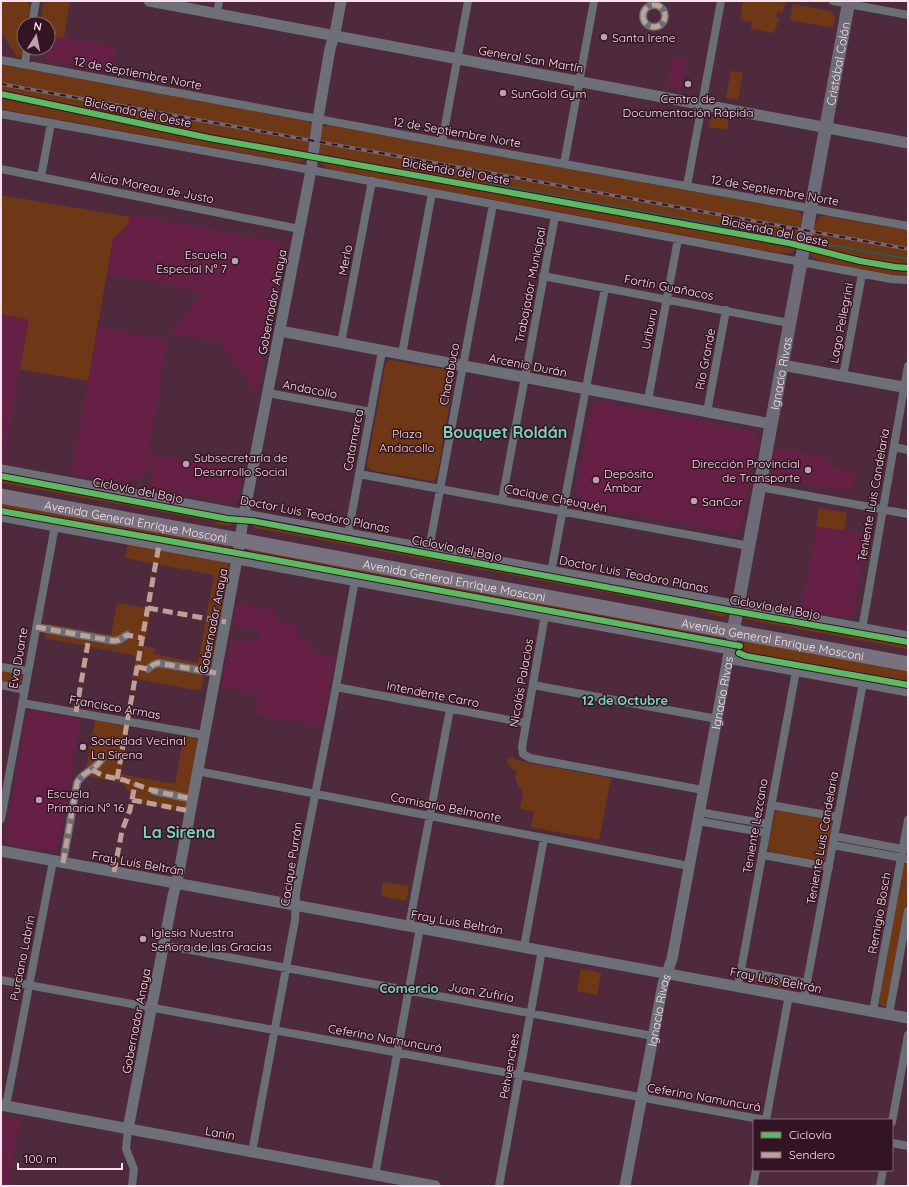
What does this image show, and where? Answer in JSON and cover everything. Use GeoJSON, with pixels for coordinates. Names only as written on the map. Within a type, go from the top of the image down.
{"type":"FeatureCollection","features":[{"type":"Feature","properties":{"kind":"highway","name":"Avenida General Enrique Mosconi"},"geometry":{"type":"LineString","coordinates":[[1,488],[241,536],[734,627],[908,655]]}},
{"type":"Feature","properties":{"kind":"highway","name":"Avenida General Enrique Mosconi"},"geometry":{"type":"LineString","coordinates":[[1,496],[241,536]]}},
{"type":"Feature","properties":{"kind":"highway","name":"Avenida General Enrique Mosconi"},"geometry":{"type":"LineString","coordinates":[[734,627],[908,664]]}},
{"type":"Feature","properties":{"kind":"main road","name":"Cristóbal Colón"},"geometry":{"type":"LineString","coordinates":[[826,127],[849,2]]}},
{"type":"Feature","properties":{"kind":"main road","name":"Ignacio Rivas"},"geometry":{"type":"LineString","coordinates":[[734,627],[826,127]]}},
{"type":"Feature","properties":{"kind":"street"},"geometry":{"type":"LineString","coordinates":[[33,16],[36,1]]}},
{"type":"Feature","properties":{"kind":"street","name":"General San Martín"},"geometry":{"type":"LineString","coordinates":[[149,1],[908,143]]}},
{"type":"Feature","properties":{"kind":"street"},"geometry":{"type":"LineString","coordinates":[[217,14],[219,1]]}},
{"type":"Feature","properties":{"kind":"street","name":"Gobernador Anaya"},"geometry":{"type":"LineString","coordinates":[[132,1186],[134,1169],[126,1149],[128,1129],[198,772],[244,514],[311,170],[318,118],[341,1]]}},
{"type":"Feature","properties":{"kind":"street"},"geometry":{"type":"LineString","coordinates":[[442,142],[468,1]]}},
{"type":"Feature","properties":{"kind":"street"},"geometry":{"type":"LineString","coordinates":[[564,164],[594,1]]}},
{"type":"Feature","properties":{"kind":"street"},"geometry":{"type":"LineString","coordinates":[[687,186],[721,1]]}},
{"type":"Feature","properties":{"kind":"street"},"geometry":{"type":"LineString","coordinates":[[833,1],[849,2],[908,15]]}},
{"type":"Feature","properties":{"kind":"street"},"geometry":{"type":"LineString","coordinates":[[24,64],[26,56]]}},
{"type":"Feature","properties":{"kind":"street","name":"12 de Septiembre Norte"},"geometry":{"type":"LineString","coordinates":[[1,60],[442,142],[908,226]]}},
{"type":"Feature","properties":{"kind":"street"},"geometry":{"type":"LineString","coordinates":[[1,114],[372,181],[862,274],[896,280],[908,280]]}},
{"type":"Feature","properties":{"kind":"street"},"geometry":{"type":"LineString","coordinates":[[41,177],[52,123]]}},
{"type":"Feature","properties":{"kind":"street","name":"Alicia Moreau de Justo"},"geometry":{"type":"LineString","coordinates":[[1,169],[299,229]]}},
{"type":"Feature","properties":{"kind":"street","name":"Merlo"},"geometry":{"type":"LineString","coordinates":[[341,343],[372,181]]}},
{"type":"Feature","properties":{"kind":"street"},"geometry":{"type":"LineString","coordinates":[[402,354],[432,193]]}},
{"type":"Feature","properties":{"kind":"street","name":"Chacabuco"},"geometry":{"type":"LineString","coordinates":[[429,549],[493,204]]}},
{"type":"Feature","properties":{"kind":"street","name":"Trabajador Municipal"},"geometry":{"type":"LineString","coordinates":[[502,500],[555,216]]}},
{"type":"Feature","properties":{"kind":"street","name":"Uriburu"},"geometry":{"type":"LineString","coordinates":[[648,400],[678,239]]}},
{"type":"Feature","properties":{"kind":"street","name":"Lago Pellegrini"},"geometry":{"type":"LineString","coordinates":[[843,376],[862,274]]}},
{"type":"Feature","properties":{"kind":"street","name":"Fortín Guañacos"},"geometry":{"type":"LineString","coordinates":[[543,276],[789,323]]}},
{"type":"Feature","properties":{"kind":"street"},"geometry":{"type":"LineString","coordinates":[[551,572],[605,288]]}},
{"type":"Feature","properties":{"kind":"street","name":"Río Grande"},"geometry":{"type":"LineString","coordinates":[[707,412],[726,310]]}},
{"type":"Feature","properties":{"kind":"street","name":"Arcenio Durán"},"geometry":{"type":"LineString","coordinates":[[280,331],[771,424]]}},
{"type":"Feature","properties":{"kind":"street","name":"Catamarca"},"geometry":{"type":"LineString","coordinates":[[348,534],[382,351]]}},
{"type":"Feature","properties":{"kind":"street"},"geometry":{"type":"LineString","coordinates":[[782,365],[906,387]]}},
{"type":"Feature","properties":{"kind":"street","name":"Teniente Luis Candelaria"},"geometry":{"type":"LineString","coordinates":[[862,629],[906,387],[908,366]]}},
{"type":"Feature","properties":{"kind":"street","name":"Andacollo"},"geometry":{"type":"LineString","coordinates":[[268,393],[370,412]]}},
{"type":"Feature","properties":{"kind":"street"},"geometry":{"type":"LineString","coordinates":[[894,447],[908,450]]}},
{"type":"Feature","properties":{"kind":"street","name":"Doctor Luis Teodoro Planas"},"geometry":{"type":"LineString","coordinates":[[3,472],[244,514],[908,638]]}},
{"type":"Feature","properties":{"kind":"street","name":"Cacique Cheuquén"},"geometry":{"type":"LineString","coordinates":[[359,474],[749,546]]}},
{"type":"Feature","properties":{"kind":"street"},"geometry":{"type":"LineString","coordinates":[[760,487],[908,514]]}},
{"type":"Feature","properties":{"kind":"street"},"geometry":{"type":"LineString","coordinates":[[3,517],[545,615],[729,654],[796,671],[908,691]]}},
{"type":"Feature","properties":{"kind":"street","name":"Eva Duarte"},"geometry":{"type":"LineString","coordinates":[[1,819],[55,526]]}},
{"type":"Feature","properties":{"kind":"street","name":"Cacique Purrán"},"geometry":{"type":"LineString","coordinates":[[252,1152],[295,917],[296,893],[336,688],[355,580]]}},
{"type":"Feature","properties":{"kind":"street","name":"Nicolás Palacios"},"geometry":{"type":"LineString","coordinates":[[545,615],[522,747],[523,754],[530,758],[704,790]]}},
{"type":"Feature","properties":{"kind":"street"},"geometry":{"type":"LineString","coordinates":[[36,627],[114,641],[127,635]]}},
{"type":"Feature","properties":{"kind":"street","name":"Ignacio Rivas"},"geometry":{"type":"LineString","coordinates":[[625,1186],[663,984],[672,960],[734,627]]}},
{"type":"Feature","properties":{"kind":"street"},"geometry":{"type":"LineString","coordinates":[[148,669],[158,663],[216,673]]}},
{"type":"Feature","properties":{"kind":"street"},"geometry":{"type":"LineString","coordinates":[[1,667],[28,671]]}},
{"type":"Feature","properties":{"kind":"street","name":"Teniente Lezcano"},"geometry":{"type":"LineString","coordinates":[[738,986],[796,671]]}},
{"type":"Feature","properties":{"kind":"street","name":"Teniente Luis Candelaria"},"geometry":{"type":"LineString","coordinates":[[804,998],[863,683]]}},
{"type":"Feature","properties":{"kind":"street"},"geometry":{"type":"LineString","coordinates":[[533,685],[717,719]]}},
{"type":"Feature","properties":{"kind":"street"},"geometry":{"type":"LineString","coordinates":[[1,686],[25,690]]}},
{"type":"Feature","properties":{"kind":"street","name":"Intendente Carro"},"geometry":{"type":"LineString","coordinates":[[336,688],[526,724]]}},
{"type":"Feature","properties":{"kind":"street","name":"Francisco Armas"},"geometry":{"type":"LineString","coordinates":[[22,703],[204,735]]}},
{"type":"Feature","properties":{"kind":"street"},"geometry":{"type":"LineString","coordinates":[[408,926],[450,709]]}},
{"type":"Feature","properties":{"kind":"street","name":"Purciano Labrín"},"geometry":{"type":"LineString","coordinates":[[3,1106],[29,985],[77,783],[80,777],[97,766],[101,760]]}},
{"type":"Feature","properties":{"kind":"street","name":"Comisario Belmonte"},"geometry":{"type":"LineString","coordinates":[[198,772],[689,866]]}},
{"type":"Feature","properties":{"kind":"street"},"geometry":{"type":"LineString","coordinates":[[154,791],[192,798]]}},
{"type":"Feature","properties":{"kind":"street"},"geometry":{"type":"LineString","coordinates":[[772,805],[838,817]]}},
{"type":"Feature","properties":{"kind":"street"},"geometry":{"type":"LineString","coordinates":[[699,816],[768,824]]}},
{"type":"Feature","properties":{"kind":"street"},"geometry":{"type":"LineString","coordinates":[[699,816],[766,833]]}},
{"type":"Feature","properties":{"kind":"street","name":"Remigio Bosch"},"geometry":{"type":"LineString","coordinates":[[873,1011],[904,859],[908,820]]}},
{"type":"Feature","properties":{"kind":"street"},"geometry":{"type":"LineString","coordinates":[[834,836],[905,850]]}},
{"type":"Feature","properties":{"kind":"street"},"geometry":{"type":"LineString","coordinates":[[524,947],[544,838]]}},
{"type":"Feature","properties":{"kind":"street"},"geometry":{"type":"LineString","coordinates":[[833,845],[904,859]]}},
{"type":"Feature","properties":{"kind":"street","name":"Fray Luis Beltrán"},"geometry":{"type":"LineString","coordinates":[[1,851],[908,1018]]}},
{"type":"Feature","properties":{"kind":"street"},"geometry":{"type":"LineString","coordinates":[[762,856],[829,867]]}},
{"type":"Feature","properties":{"kind":"street"},"geometry":{"type":"LineString","coordinates":[[889,1014],[908,911]]}},
{"type":"Feature","properties":{"kind":"street"},"geometry":{"type":"LineString","coordinates":[[375,1175],[420,928]]}},
{"type":"Feature","properties":{"kind":"street","name":"Juan Zufiría"},"geometry":{"type":"LineString","coordinates":[[163,946],[653,1036]]}},
{"type":"Feature","properties":{"kind":"street","name":"Pehuenches"},"geometry":{"type":"LineString","coordinates":[[499,1186],[542,950]]}},
{"type":"Feature","properties":{"kind":"street","name":"Fray Luis Beltrán"},"geometry":{"type":"LineString","coordinates":[[741,971],[807,983]]}},
{"type":"Feature","properties":{"kind":"street","name":"Ceferino Namuncurá"},"geometry":{"type":"LineString","coordinates":[[1,980],[761,1119]]}},
{"type":"Feature","properties":{"kind":"street"},"geometry":{"type":"LineString","coordinates":[[766,1119],[789,995]]}},
{"type":"Feature","properties":{"kind":"street"},"geometry":{"type":"LineString","coordinates":[[893,1119],[908,1035]]}},
{"type":"Feature","properties":{"kind":"street","name":"Lanín"},"geometry":{"type":"LineString","coordinates":[[3,1106],[434,1186]]}},
{"type":"Feature","properties":{"kind":"street"},"geometry":{"type":"LineString","coordinates":[[893,1143],[908,1146]]}},
{"type":"Feature","properties":{"kind":"street"},"geometry":{"type":"LineString","coordinates":[[753,1186],[756,1171]]}},
{"type":"Feature","properties":{"kind":"street"},"geometry":{"type":"LineString","coordinates":[[880,1186],[883,1171]]}},
{"type":"Feature","properties":{"kind":"shaded area"},"geometry":{"type":"Polygon","coordinates":[[[56,36],[116,47],[111,72],[45,59],[45,56],[56,56],[56,36]]]}},
{"type":"Feature","properties":{"kind":"shaded area"},"geometry":{"type":"Polygon","coordinates":[[[672,56],[686,59],[681,89],[667,87],[672,56]]]}},
{"type":"Feature","properties":{"kind":"shaded area"},"geometry":{"type":"Polygon","coordinates":[[[130,214],[281,242],[284,246],[257,394],[220,342],[169,333],[201,294],[180,287],[107,274],[113,238],[128,225],[130,214]]]}},
{"type":"Feature","properties":{"kind":"shaded area"},"geometry":{"type":"Polygon","coordinates":[[[1,314],[29,320],[4,461],[1,460],[1,314]]]}},
{"type":"Feature","properties":{"kind":"shaded area"},"geometry":{"type":"Polygon","coordinates":[[[98,327],[168,340],[148,453],[243,470],[238,499],[233,502],[150,487],[154,469],[145,467],[143,478],[132,476],[131,481],[126,480],[125,483],[71,473],[98,327]]]}},
{"type":"Feature","properties":{"kind":"shaded area"},"geometry":{"type":"Polygon","coordinates":[[[598,401],[753,431],[758,436],[740,530],[736,533],[578,504],[580,493],[576,492],[592,406],[598,401]]]}},
{"type":"Feature","properties":{"kind":"shaded area","name":"Dirección Provincial de Transporte"},"geometry":{"type":"Polygon","coordinates":[[[776,448],[826,457],[826,461],[833,462],[832,468],[856,472],[852,492],[774,478],[771,475],[776,448]]]}},
{"type":"Feature","properties":{"kind":"shaded area"},"geometry":{"type":"Polygon","coordinates":[[[816,526],[868,535],[854,613],[848,617],[801,609],[816,526]]]}},
{"type":"Feature","properties":{"kind":"shaded area"},"geometry":{"type":"Polygon","coordinates":[[[237,602],[276,610],[274,621],[300,626],[298,639],[310,641],[308,651],[335,656],[322,727],[255,714],[259,695],[221,688],[231,638],[257,643],[260,631],[233,625],[237,602]]]}},
{"type":"Feature","properties":{"kind":"shaded area","name":"Escuela Primaria Nº 16"},"geometry":{"type":"Polygon","coordinates":[[[32,710],[81,719],[58,847],[54,851],[8,843],[5,838],[27,713],[32,710]]]}},
{"type":"Feature","properties":{"kind":"shaded area"},"geometry":{"type":"Polygon","coordinates":[[[1,1117],[20,1120],[8,1186],[1,1186],[1,1117]]]}},
{"type":"Feature","properties":{"kind":"green space"},"geometry":{"type":"Polygon","coordinates":[[[1,1],[28,1],[28,4],[31,5],[29,16],[16,16],[16,55],[1,32],[1,1]]]}},
{"type":"Feature","properties":{"kind":"green space"},"geometry":{"type":"Polygon","coordinates":[[[44,1],[70,1],[64,38],[56,36],[56,16],[41,16],[44,1]]]}},
{"type":"Feature","properties":{"kind":"green space"},"geometry":{"type":"Polygon","coordinates":[[[743,1],[775,1],[786,3],[782,13],[777,12],[776,17],[780,18],[774,33],[751,29],[752,22],[740,20],[743,1]]]}},
{"type":"Feature","properties":{"kind":"green space"},"geometry":{"type":"Polygon","coordinates":[[[793,4],[831,11],[835,17],[833,28],[790,20],[793,4]]]}},
{"type":"Feature","properties":{"kind":"green space"},"geometry":{"type":"Polygon","coordinates":[[[1,64],[307,121],[311,126],[306,157],[302,161],[292,162],[1,109],[1,64]]]}},
{"type":"Feature","properties":{"kind":"green space"},"geometry":{"type":"Polygon","coordinates":[[[731,71],[743,73],[738,100],[726,98],[731,71]]]}},
{"type":"Feature","properties":{"kind":"green space"},"geometry":{"type":"Polygon","coordinates":[[[714,116],[729,119],[727,130],[708,127],[710,120],[714,116]]]}},
{"type":"Feature","properties":{"kind":"green space"},"geometry":{"type":"Polygon","coordinates":[[[329,125],[796,210],[800,212],[802,216],[797,247],[791,253],[777,253],[329,169],[323,166],[320,162],[318,152],[322,128],[329,125]]]}},
{"type":"Feature","properties":{"kind":"green space"},"geometry":{"type":"Polygon","coordinates":[[[1,195],[130,217],[128,225],[113,238],[88,381],[20,369],[29,320],[1,314],[1,195]]]}},
{"type":"Feature","properties":{"kind":"green space"},"geometry":{"type":"Polygon","coordinates":[[[821,216],[908,230],[908,275],[858,270],[829,263],[812,256],[809,251],[810,243],[816,222],[821,216]]]}},
{"type":"Feature","properties":{"kind":"green space","name":"Plaza Andacollo"},"geometry":{"type":"Polygon","coordinates":[[[390,360],[449,370],[455,374],[437,476],[432,481],[375,471],[367,466],[385,366],[386,362],[390,360]]]}},
{"type":"Feature","properties":{"kind":"green space"},"geometry":{"type":"Polygon","coordinates":[[[1,475],[230,518],[233,522],[232,525],[227,526],[217,524],[213,521],[1,483],[1,475]]]}},
{"type":"Feature","properties":{"kind":"green space"},"geometry":{"type":"Polygon","coordinates":[[[1,503],[230,546],[230,550],[229,552],[1,512],[1,503]]]}},
{"type":"Feature","properties":{"kind":"green space"},"geometry":{"type":"Polygon","coordinates":[[[819,508],[847,513],[844,531],[816,526],[819,508]]]}},
{"type":"Feature","properties":{"kind":"green space"},"geometry":{"type":"Polygon","coordinates":[[[253,521],[727,609],[728,614],[724,617],[710,614],[707,611],[255,528],[252,525],[253,521]]]}},
{"type":"Feature","properties":{"kind":"green space"},"geometry":{"type":"Polygon","coordinates":[[[128,544],[228,563],[229,569],[212,665],[206,664],[201,691],[132,678],[136,658],[133,655],[45,638],[48,624],[111,635],[117,603],[151,609],[144,646],[155,648],[154,654],[198,663],[214,575],[125,558],[128,544]]]}},
{"type":"Feature","properties":{"kind":"green space"},"geometry":{"type":"Polygon","coordinates":[[[249,548],[722,636],[723,640],[721,643],[249,556],[247,553],[249,548]]]}},
{"type":"Feature","properties":{"kind":"green space"},"geometry":{"type":"Polygon","coordinates":[[[744,612],[908,640],[908,649],[745,619],[742,615],[744,612]]]}},
{"type":"Feature","properties":{"kind":"green space"},"geometry":{"type":"Polygon","coordinates":[[[738,640],[908,670],[908,686],[739,655],[736,650],[738,640]]]}},
{"type":"Feature","properties":{"kind":"green space"},"geometry":{"type":"Polygon","coordinates":[[[1,669],[20,673],[22,678],[21,683],[18,685],[1,683],[1,669]]]}},
{"type":"Feature","properties":{"kind":"green space"},"geometry":{"type":"Polygon","coordinates":[[[95,719],[129,725],[121,774],[175,784],[184,735],[196,738],[198,741],[185,812],[139,803],[121,782],[91,777],[87,765],[95,719]]]}},
{"type":"Feature","properties":{"kind":"green space"},"geometry":{"type":"Polygon","coordinates":[[[512,756],[515,760],[611,778],[599,840],[531,827],[534,812],[520,809],[523,792],[515,780],[517,771],[513,770],[506,760],[512,756]]]}},
{"type":"Feature","properties":{"kind":"green space"},"geometry":{"type":"Polygon","coordinates":[[[777,810],[831,820],[832,826],[824,861],[821,862],[770,852],[768,846],[774,815],[777,810]]]}},
{"type":"Feature","properties":{"kind":"green space"},"geometry":{"type":"Polygon","coordinates":[[[908,863],[908,897],[889,1002],[885,1006],[882,1006],[878,1002],[903,866],[908,863]]]}},
{"type":"Feature","properties":{"kind":"green space"},"geometry":{"type":"Polygon","coordinates":[[[383,882],[409,886],[406,901],[381,896],[383,882]]]}},
{"type":"Feature","properties":{"kind":"green space"},"geometry":{"type":"Polygon","coordinates":[[[581,969],[601,973],[597,995],[577,991],[581,969]]]}},
{"type":"Feature","properties":{"kind":"green space"},"geometry":{"type":"Polygon","coordinates":[[[748,975],[798,985],[799,988],[795,990],[748,981],[745,979],[748,975]]]}},
{"type":"Feature","properties":{"kind":"waterway"},"geometry":{"type":"LineString","coordinates":[[490,184],[794,239]]}},
{"type":"Feature","properties":{"kind":"waterway"},"geometry":{"type":"LineString","coordinates":[[820,243],[908,259]]}},
{"type":"Feature","properties":{"kind":"railway"},"geometry":{"type":"LineString","coordinates":[[1,84],[908,249]]}},
{"type":"Feature","properties":{"kind":"marked path"},"geometry":{"type":"LineString","coordinates":[[654,5],[658,6],[664,12],[665,16],[664,20],[658,26],[654,27],[650,26],[644,20],[643,16],[644,12],[650,6],[654,5]]}},
{"type":"Feature","properties":{"kind":"marked path"},"geometry":{"type":"LineString","coordinates":[[117,779],[159,545]]}},
{"type":"Feature","properties":{"kind":"marked path"},"geometry":{"type":"LineString","coordinates":[[148,608],[226,622]]}},
{"type":"Feature","properties":{"kind":"marked path"},"geometry":{"type":"LineString","coordinates":[[36,627],[114,641],[127,635],[142,638]]}},
{"type":"Feature","properties":{"kind":"marked path"},"geometry":{"type":"LineString","coordinates":[[76,712],[89,637]]}},
{"type":"Feature","properties":{"kind":"marked path"},"geometry":{"type":"LineString","coordinates":[[137,667],[148,669],[158,663],[216,673]]}},
{"type":"Feature","properties":{"kind":"marked path"},"geometry":{"type":"LineString","coordinates":[[63,863],[77,783],[82,776],[95,767],[101,760]]}},
{"type":"Feature","properties":{"kind":"marked path"},"geometry":{"type":"LineString","coordinates":[[92,770],[104,776],[124,780],[154,791],[192,799]]}},
{"type":"Feature","properties":{"kind":"marked path"},"geometry":{"type":"LineString","coordinates":[[114,872],[122,831],[130,810],[135,784]]}},
{"type":"Feature","properties":{"kind":"marked path"},"geometry":{"type":"LineString","coordinates":[[132,800],[190,811]]}},
{"type":"Feature","properties":{"kind":"cycle path","name":"Bicisenda del Oeste"},"geometry":{"type":"LineString","coordinates":[[1,94],[209,138],[789,243],[860,261],[908,268]]}},
{"type":"Feature","properties":{"kind":"cycle path","name":"Ciclovía del Bajo"},"geometry":{"type":"LineString","coordinates":[[1,476],[228,519],[253,521],[728,610],[908,642]]}},
{"type":"Feature","properties":{"kind":"cycle path"},"geometry":{"type":"LineString","coordinates":[[1,511],[740,646]]}},
{"type":"Feature","properties":{"kind":"cycle path"},"geometry":{"type":"LineString","coordinates":[[739,653],[746,656],[908,685]]}},
{"type":"Feature","properties":{"kind":"place","name":"Santa Irene"},"geometry":{"type":"Point","coordinates":[604,37]}},
{"type":"Feature","properties":{"kind":"place","name":"Centro de Documentación Rápida"},"geometry":{"type":"Point","coordinates":[688,84]}},
{"type":"Feature","properties":{"kind":"place","name":"SunGold Gym"},"geometry":{"type":"Point","coordinates":[503,93]}},
{"type":"Feature","properties":{"kind":"place","name":"Escuela Especial N° 7"},"geometry":{"type":"Point","coordinates":[235,261]}},
{"type":"Feature","properties":{"kind":"place","name":"Subsecretaría de Desarrollo Social"},"geometry":{"type":"Point","coordinates":[186,464]}},
{"type":"Feature","properties":{"kind":"place","name":"Dirección Provincial de Transporte"},"geometry":{"type":"Point","coordinates":[808,470]}},
{"type":"Feature","properties":{"kind":"place","name":"Depósito Ámbar"},"geometry":{"type":"Point","coordinates":[596,480]}},
{"type":"Feature","properties":{"kind":"place","name":"SanCor"},"geometry":{"type":"Point","coordinates":[694,501]}},
{"type":"Feature","properties":{"kind":"place","name":"Sociedad Vecinal La Sirena"},"geometry":{"type":"Point","coordinates":[83,747]}},
{"type":"Feature","properties":{"kind":"place","name":"Escuela Primaria Nº 16"},"geometry":{"type":"Point","coordinates":[39,800]}},
{"type":"Feature","properties":{"kind":"place","name":"Iglesia Nuestra Señora de las Gracias"},"geometry":{"type":"Point","coordinates":[143,939]}},
{"type":"Feature","properties":{"kind":"district","name":"Bouquet Roldán"},"geometry":{"type":"Point","coordinates":[505,432]}},
{"type":"Feature","properties":{"kind":"district","name":"12 de Octubre"},"geometry":{"type":"Point","coordinates":[625,700]}},
{"type":"Feature","properties":{"kind":"district","name":"La Sirena"},"geometry":{"type":"Point","coordinates":[179,832]}},
{"type":"Feature","properties":{"kind":"district","name":"Comercio"},"geometry":{"type":"Point","coordinates":[409,988]}}]}
